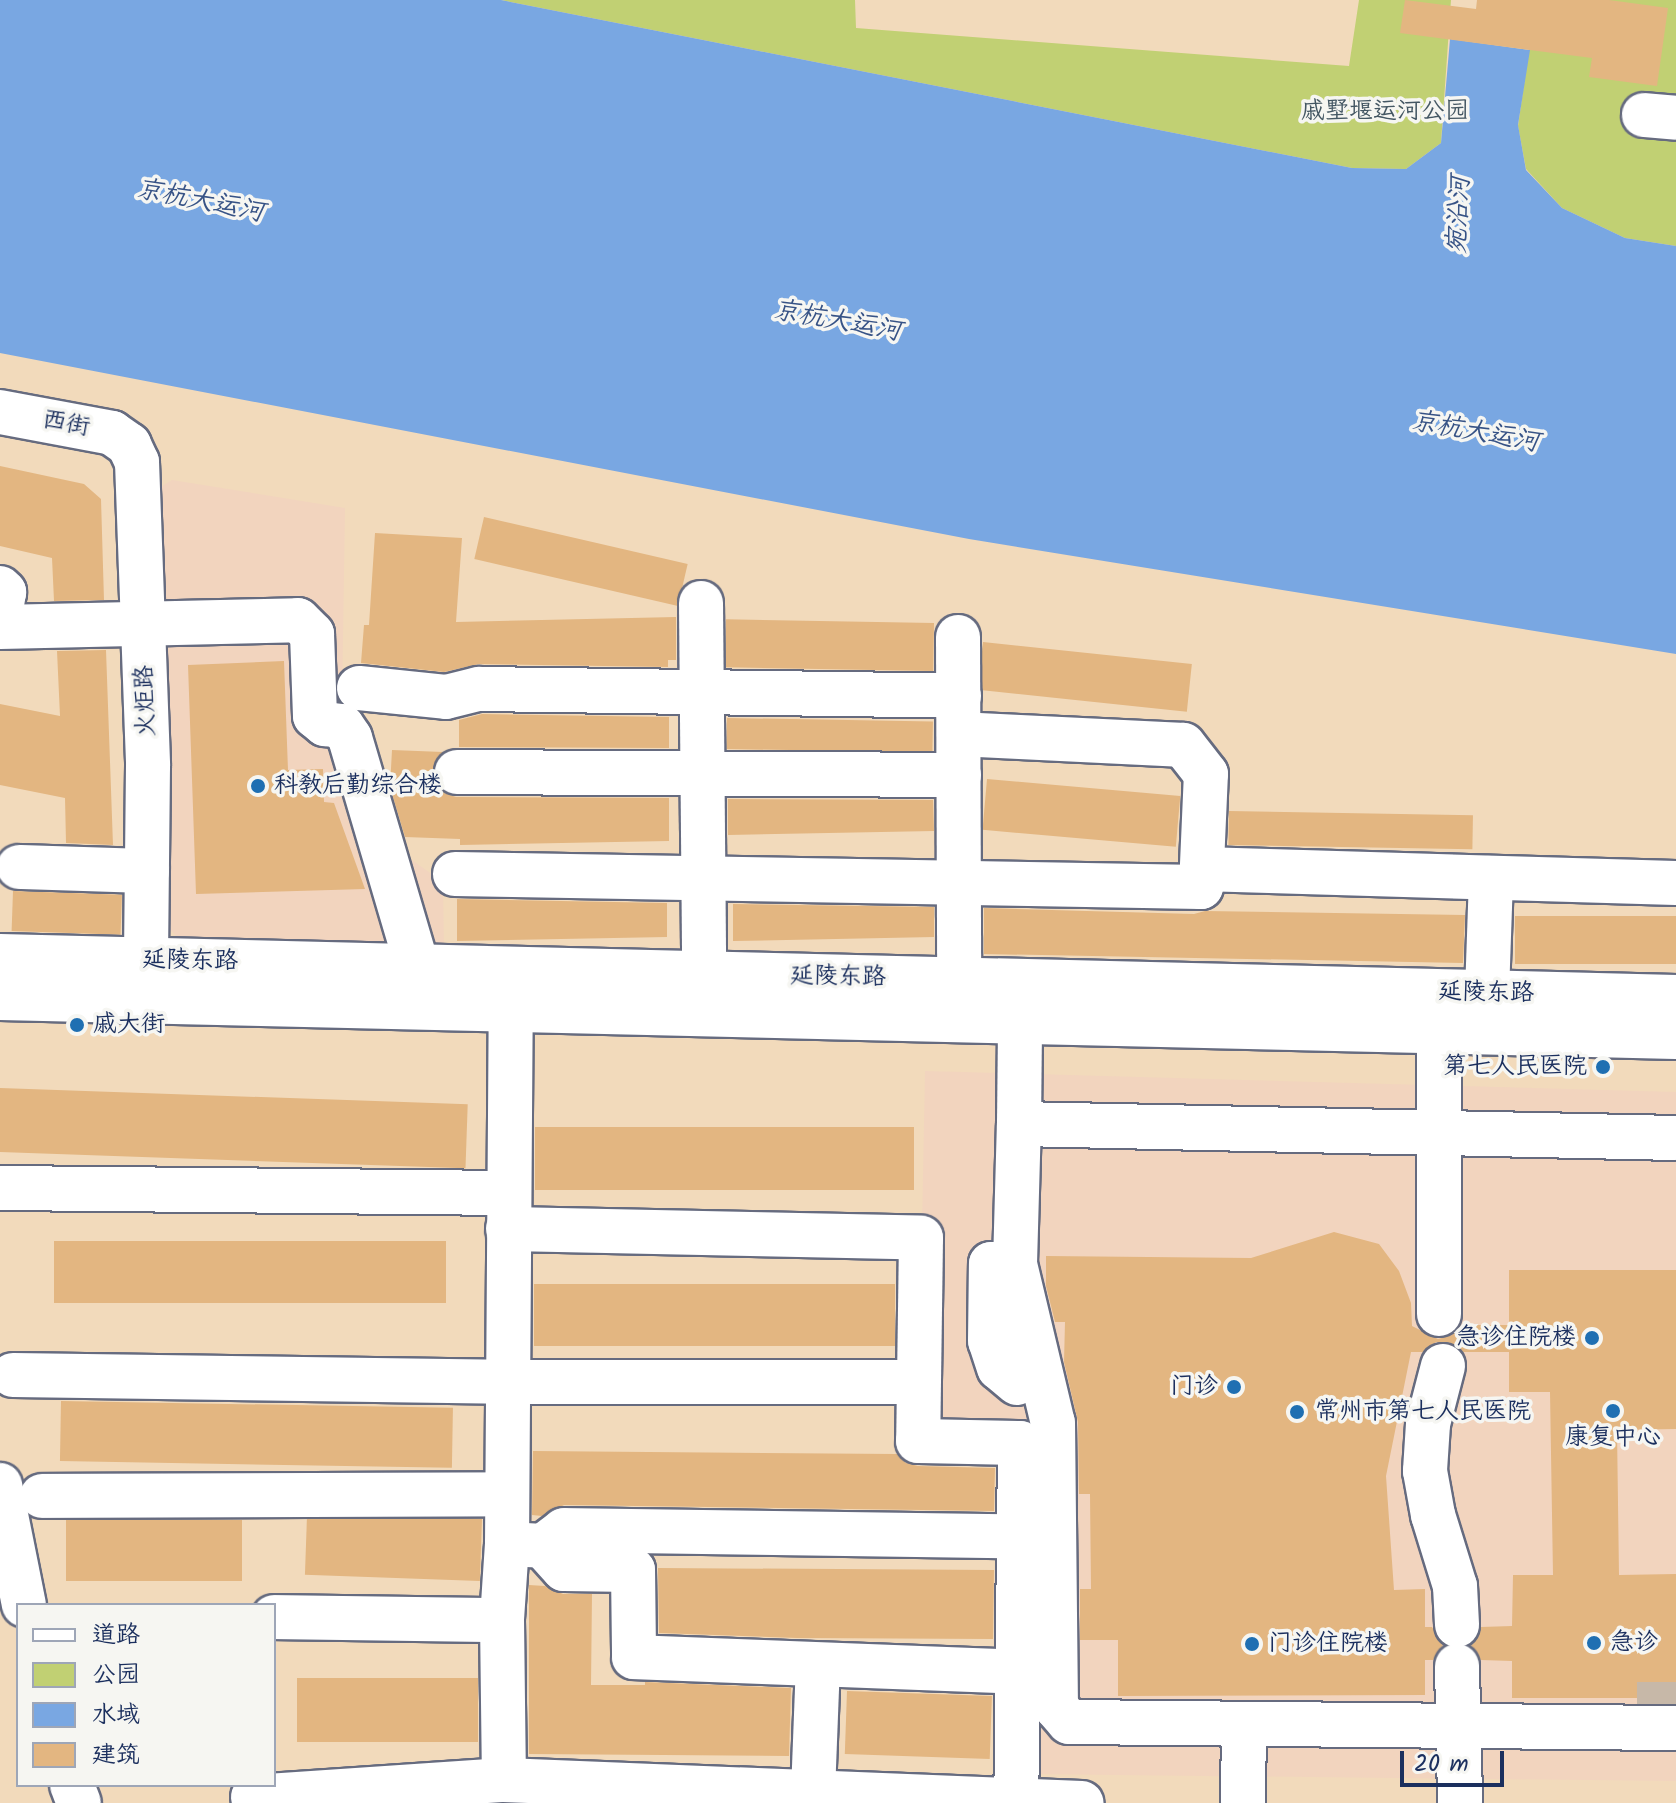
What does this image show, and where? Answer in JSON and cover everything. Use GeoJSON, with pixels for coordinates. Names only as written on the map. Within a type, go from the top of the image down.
{"type":"FeatureCollection","features":[{"type":"Feature","properties":{"kind":"main road","name":"西街"},"geometry":{"type":"LineString","coordinates":[[0,412],[112,433],[129,445]]}},
{"type":"Feature","properties":{"kind":"main road","name":"火炬路"},"geometry":{"type":"LineString","coordinates":[[129,445],[137,462],[148,766],[146,960]]}},
{"type":"Feature","properties":{"kind":"main road"},"geometry":{"type":"LineString","coordinates":[[0,588],[4,592],[0,618]]}},
{"type":"Feature","properties":{"kind":"main road"},"geometry":{"type":"LineString","coordinates":[[701,603],[704,974]]}},
{"type":"Feature","properties":{"kind":"main road"},"geometry":{"type":"LineString","coordinates":[[0,627],[298,620],[312,634],[315,716],[325,724],[342,726],[350,738],[417,966]]}},
{"type":"Feature","properties":{"kind":"main road"},"geometry":{"type":"LineString","coordinates":[[958,637],[959,980]]}},
{"type":"Feature","properties":{"kind":"main road"},"geometry":{"type":"LineString","coordinates":[[359,688],[446,697],[479,689],[701,691],[959,735],[1183,745],[1206,774],[1201,887],[455,874]]}},
{"type":"Feature","properties":{"kind":"main road"},"geometry":{"type":"LineString","coordinates":[[457,772],[703,775],[959,735]]}},
{"type":"Feature","properties":{"kind":"main road"},"geometry":{"type":"LineString","coordinates":[[19,867],[147,871]]}},
{"type":"Feature","properties":{"kind":"main road"},"geometry":{"type":"LineString","coordinates":[[1202,869],[1676,883]]}},
{"type":"Feature","properties":{"kind":"main road"},"geometry":{"type":"LineString","coordinates":[[1487,993],[1491,878]]}},
{"type":"Feature","properties":{"kind":"main road","name":"延陵东路"},"geometry":{"type":"LineString","coordinates":[[0,956],[417,966],[511,989],[1020,1023],[1440,1012],[1487,993],[1676,997]]}},
{"type":"Feature","properties":{"kind":"main road","name":"延陵东路"},"geometry":{"type":"LineString","coordinates":[[0,998],[511,989],[704,974],[959,980],[1440,1012],[1676,1037]]}},
{"type":"Feature","properties":{"kind":"main road"},"geometry":{"type":"LineString","coordinates":[[511,989],[505,1494],[525,1545],[564,1569],[633,1570],[634,1657],[1016,1672]]}},
{"type":"Feature","properties":{"kind":"main road"},"geometry":{"type":"LineString","coordinates":[[1439,1314],[1440,1012]]}},
{"type":"Feature","properties":{"kind":"main road"},"geometry":{"type":"LineString","coordinates":[[1020,1023],[1015,1264],[1053,1423],[1056,1707],[1069,1722],[1459,1728],[1665,1724]]}},
{"type":"Feature","properties":{"kind":"main road"},"geometry":{"type":"LineString","coordinates":[[1655,1137],[1635,1120],[1643,1111],[1676,1111]]}},
{"type":"Feature","properties":{"kind":"main road"},"geometry":{"type":"LineString","coordinates":[[1019,1124],[1655,1137]]}},
{"type":"Feature","properties":{"kind":"main road"},"geometry":{"type":"LineString","coordinates":[[0,1188],[508,1211],[921,1238],[918,1441],[1020,1443],[1016,1802]]}},
{"type":"Feature","properties":{"kind":"main road"},"geometry":{"type":"LineString","coordinates":[[1015,1264],[991,1264],[990,1341],[999,1368],[1017,1383]]}},
{"type":"Feature","properties":{"kind":"main road"},"geometry":{"type":"LineString","coordinates":[[1443,1366],[1428,1424],[1425,1471],[1433,1515],[1455,1586],[1460,1803]]}},
{"type":"Feature","properties":{"kind":"main road"},"geometry":{"type":"LineString","coordinates":[[13,1375],[507,1382],[918,1382]]}},
{"type":"Feature","properties":{"kind":"main road"},"geometry":{"type":"LineString","coordinates":[[0,1485],[24,1603]]}},
{"type":"Feature","properties":{"kind":"main road"},"geometry":{"type":"LineString","coordinates":[[42,1496],[505,1494]]}},
{"type":"Feature","properties":{"kind":"main road"},"geometry":{"type":"LineString","coordinates":[[525,1545],[564,1530],[1019,1536]]}},
{"type":"Feature","properties":{"kind":"main road"},"geometry":{"type":"LineString","coordinates":[[504,1780],[502,1620],[525,1545]]}},
{"type":"Feature","properties":{"kind":"main road"},"geometry":{"type":"LineString","coordinates":[[276,1617],[502,1620]]}},
{"type":"Feature","properties":{"kind":"main road"},"geometry":{"type":"LineString","coordinates":[[813,1793],[818,1665]]}},
{"type":"Feature","properties":{"kind":"main road"},"geometry":{"type":"LineString","coordinates":[[1243,1803],[1244,1726]]}},
{"type":"Feature","properties":{"kind":"main road"},"geometry":{"type":"LineString","coordinates":[[253,1797],[332,1797],[504,1780],[730,1796],[813,1793],[866,1799],[1082,1803]]}},
{"type":"Feature","properties":{"kind":"shaded area"},"geometry":{"type":"Polygon","coordinates":[[[172,480],[345,508],[342,703],[356,705],[392,846],[443,882],[444,949],[179,939],[168,927],[156,490],[172,480]]]}},
{"type":"Feature","properties":{"kind":"shaded area","name":"常州市第七人民医院"},"geometry":{"type":"Polygon","coordinates":[[[925,1071],[1676,1092],[1676,1781],[1029,1774],[1030,1444],[918,1441],[925,1071]]]}},
{"type":"Feature","properties":{"kind":"green space","name":"戚墅堰运河公园"},"geometry":{"type":"Polygon","coordinates":[[[501,0],[855,0],[856,28],[1349,66],[1359,0],[1451,0],[1441,143],[1406,169],[1352,168],[501,0]]]}},
{"type":"Feature","properties":{"kind":"green space","name":"戚墅堰运河公园"},"geometry":{"type":"Polygon","coordinates":[[[1536,0],[1676,0],[1676,246],[1625,238],[1562,208],[1526,169],[1518,126],[1536,0]]]}},
{"type":"Feature","properties":{"kind":"water"},"geometry":{"type":"Polygon","coordinates":[[[0,0],[501,0],[1352,168],[1406,169],[1441,143],[1450,39],[1530,50],[1518,125],[1526,170],[1562,208],[1625,238],[1676,246],[1676,654],[969,539],[0,353],[0,0]]]}},
{"type":"Feature","properties":{"kind":"building"},"geometry":{"type":"Polygon","coordinates":[[[1405,0],[1476,9],[1477,0],[1609,0],[1668,8],[1657,86],[1589,77],[1592,58],[1400,33],[1405,0]]]}},
{"type":"Feature","properties":{"kind":"building"},"geometry":{"type":"Polygon","coordinates":[[[0,466],[84,484],[101,499],[104,600],[54,601],[52,558],[0,546],[0,466]]]}},
{"type":"Feature","properties":{"kind":"building"},"geometry":{"type":"Polygon","coordinates":[[[484,517],[688,564],[678,606],[474,559],[484,517]]]}},
{"type":"Feature","properties":{"kind":"building"},"geometry":{"type":"Polygon","coordinates":[[[375,533],[462,538],[456,622],[676,617],[676,660],[668,660],[668,667],[479,664],[444,672],[361,663],[364,625],[369,625],[375,533]]]}},
{"type":"Feature","properties":{"kind":"building"},"geometry":{"type":"Polygon","coordinates":[[[726,619],[934,623],[933,671],[725,667],[726,619]]]}},
{"type":"Feature","properties":{"kind":"building"},"geometry":{"type":"Polygon","coordinates":[[[983,642],[1192,664],[1187,712],[978,690],[983,642]]]}},
{"type":"Feature","properties":{"kind":"building"},"geometry":{"type":"Polygon","coordinates":[[[106,650],[113,845],[66,843],[65,798],[0,785],[0,704],[60,716],[57,651],[106,650]]]}},
{"type":"Feature","properties":{"kind":"building","name":"科教后勤综合楼"},"geometry":{"type":"Polygon","coordinates":[[[284,661],[288,770],[323,769],[324,802],[334,803],[365,889],[196,894],[188,665],[284,661]]]}},
{"type":"Feature","properties":{"kind":"building"},"geometry":{"type":"Polygon","coordinates":[[[482,714],[669,717],[669,748],[459,747],[459,720],[482,714]]]}},
{"type":"Feature","properties":{"kind":"building"},"geometry":{"type":"Polygon","coordinates":[[[727,718],[933,722],[932,753],[726,749],[727,718]]]}},
{"type":"Feature","properties":{"kind":"building"},"geometry":{"type":"Polygon","coordinates":[[[392,750],[443,752],[432,771],[435,784],[444,793],[456,797],[669,798],[669,841],[460,845],[460,839],[405,837],[390,787],[392,750]]]}},
{"type":"Feature","properties":{"kind":"building"},"geometry":{"type":"Polygon","coordinates":[[[987,779],[1180,796],[1176,847],[983,830],[987,779]]]}},
{"type":"Feature","properties":{"kind":"building"},"geometry":{"type":"Polygon","coordinates":[[[728,799],[933,800],[934,831],[728,835],[728,799]]]}},
{"type":"Feature","properties":{"kind":"building"},"geometry":{"type":"Polygon","coordinates":[[[1229,811],[1473,815],[1472,849],[1228,845],[1229,811]]]}},
{"type":"Feature","properties":{"kind":"building"},"geometry":{"type":"Polygon","coordinates":[[[13,891],[122,895],[121,935],[12,931],[13,891]]]}},
{"type":"Feature","properties":{"kind":"building"},"geometry":{"type":"Polygon","coordinates":[[[457,899],[667,903],[667,937],[457,941],[457,899]]]}},
{"type":"Feature","properties":{"kind":"building"},"geometry":{"type":"Polygon","coordinates":[[[733,904],[934,907],[934,937],[733,941],[733,904]]]}},
{"type":"Feature","properties":{"kind":"building"},"geometry":{"type":"Polygon","coordinates":[[[984,908],[1194,914],[1205,911],[1465,915],[1463,963],[984,954],[984,908]]]}},
{"type":"Feature","properties":{"kind":"building"},"geometry":{"type":"Polygon","coordinates":[[[1515,916],[1676,916],[1676,964],[1515,964],[1515,916]]]}},
{"type":"Feature","properties":{"kind":"building"},"geometry":{"type":"Polygon","coordinates":[[[0,1088],[468,1104],[465,1168],[0,1152],[0,1088]]]}},
{"type":"Feature","properties":{"kind":"building"},"geometry":{"type":"Polygon","coordinates":[[[535,1127],[914,1127],[914,1190],[535,1190],[535,1127]]]}},
{"type":"Feature","properties":{"kind":"building"},"geometry":{"type":"Polygon","coordinates":[[[1334,1232],[1379,1244],[1399,1271],[1411,1303],[1412,1326],[1438,1339],[1452,1335],[1461,1325],[1509,1325],[1509,1270],[1676,1270],[1676,1429],[1617,1430],[1619,1575],[1676,1574],[1676,1698],[1512,1698],[1512,1661],[1481,1660],[1471,1646],[1481,1627],[1512,1626],[1513,1575],[1553,1575],[1550,1392],[1509,1392],[1509,1352],[1463,1352],[1448,1342],[1436,1342],[1423,1352],[1411,1352],[1386,1476],[1394,1590],[1425,1589],[1425,1627],[1432,1627],[1443,1645],[1433,1660],[1425,1660],[1425,1695],[1118,1696],[1118,1640],[1080,1640],[1080,1589],[1091,1589],[1090,1494],[1079,1494],[1078,1422],[1064,1362],[1065,1322],[1055,1322],[1046,1286],[1046,1256],[1251,1258],[1334,1232]]]}},
{"type":"Feature","properties":{"kind":"building"},"geometry":{"type":"Polygon","coordinates":[[[54,1241],[446,1241],[446,1303],[54,1303],[54,1241]]]}},
{"type":"Feature","properties":{"kind":"building"},"geometry":{"type":"Polygon","coordinates":[[[534,1284],[895,1284],[895,1346],[534,1346],[534,1284]]]}},
{"type":"Feature","properties":{"kind":"building"},"geometry":{"type":"Polygon","coordinates":[[[61,1401],[453,1408],[452,1468],[60,1461],[61,1401]]]}},
{"type":"Feature","properties":{"kind":"building"},"geometry":{"type":"Polygon","coordinates":[[[533,1451],[897,1454],[906,1463],[918,1466],[995,1468],[994,1511],[564,1505],[542,1516],[532,1515],[533,1451]]]}},
{"type":"Feature","properties":{"kind":"building"},"geometry":{"type":"Polygon","coordinates":[[[307,1513],[482,1519],[480,1581],[305,1575],[307,1513]]]}},
{"type":"Feature","properties":{"kind":"building"},"geometry":{"type":"Polygon","coordinates":[[[66,1520],[242,1520],[242,1581],[66,1581],[66,1520]]]}},
{"type":"Feature","properties":{"kind":"building"},"geometry":{"type":"Polygon","coordinates":[[[658,1568],[994,1570],[993,1639],[797,1638],[659,1633],[658,1568]]]}},
{"type":"Feature","properties":{"kind":"building"},"geometry":{"type":"Polygon","coordinates":[[[529,1585],[545,1586],[563,1594],[592,1594],[591,1685],[645,1685],[645,1682],[791,1688],[789,1756],[529,1754],[529,1585]]]}},
{"type":"Feature","properties":{"kind":"building"},"geometry":{"type":"Polygon","coordinates":[[[297,1678],[478,1678],[478,1742],[297,1742],[297,1678]]]}},
{"type":"Feature","properties":{"kind":"building"},"geometry":{"type":"Polygon","coordinates":[[[847,1691],[992,1696],[990,1759],[845,1754],[847,1691]]]}},
{"type":"Feature","properties":{"kind":"tunnel"},"geometry":{"type":"LineString","coordinates":[[1659,1682],[1659,1716]]}},
{"type":"Feature","properties":{"kind":"place","name":"科教后勤综合楼"},"geometry":{"type":"Point","coordinates":[258,786]}},
{"type":"Feature","properties":{"kind":"place","name":"戚大街"},"geometry":{"type":"Point","coordinates":[77,1025]}},
{"type":"Feature","properties":{"kind":"place","name":"第七人民医院"},"geometry":{"type":"Point","coordinates":[1603,1067]}},
{"type":"Feature","properties":{"kind":"place","name":"急诊住院楼"},"geometry":{"type":"Point","coordinates":[1592,1338]}},
{"type":"Feature","properties":{"kind":"place","name":"门诊"},"geometry":{"type":"Point","coordinates":[1234,1387]}},
{"type":"Feature","properties":{"kind":"place","name":"康复中心"},"geometry":{"type":"Point","coordinates":[1613,1411]}},
{"type":"Feature","properties":{"kind":"place","name":"常州市第七人民医院"},"geometry":{"type":"Point","coordinates":[1297,1412]}},
{"type":"Feature","properties":{"kind":"place","name":"急诊"},"geometry":{"type":"Point","coordinates":[1594,1643]}},
{"type":"Feature","properties":{"kind":"place","name":"门诊住院楼"},"geometry":{"type":"Point","coordinates":[1252,1644]}},
{"type":"Feature","properties":{"kind":"water label","name":"京杭大运河"},"geometry":{"type":"Point","coordinates":[200,202]}},
{"type":"Feature","properties":{"kind":"water label","name":"宛沿河"},"geometry":{"type":"Point","coordinates":[1460,215]}},
{"type":"Feature","properties":{"kind":"water label","name":"京杭大运河"},"geometry":{"type":"Point","coordinates":[837,322]}},
{"type":"Feature","properties":{"kind":"water label","name":"京杭大运河"},"geometry":{"type":"Point","coordinates":[1475,433]}}]}
